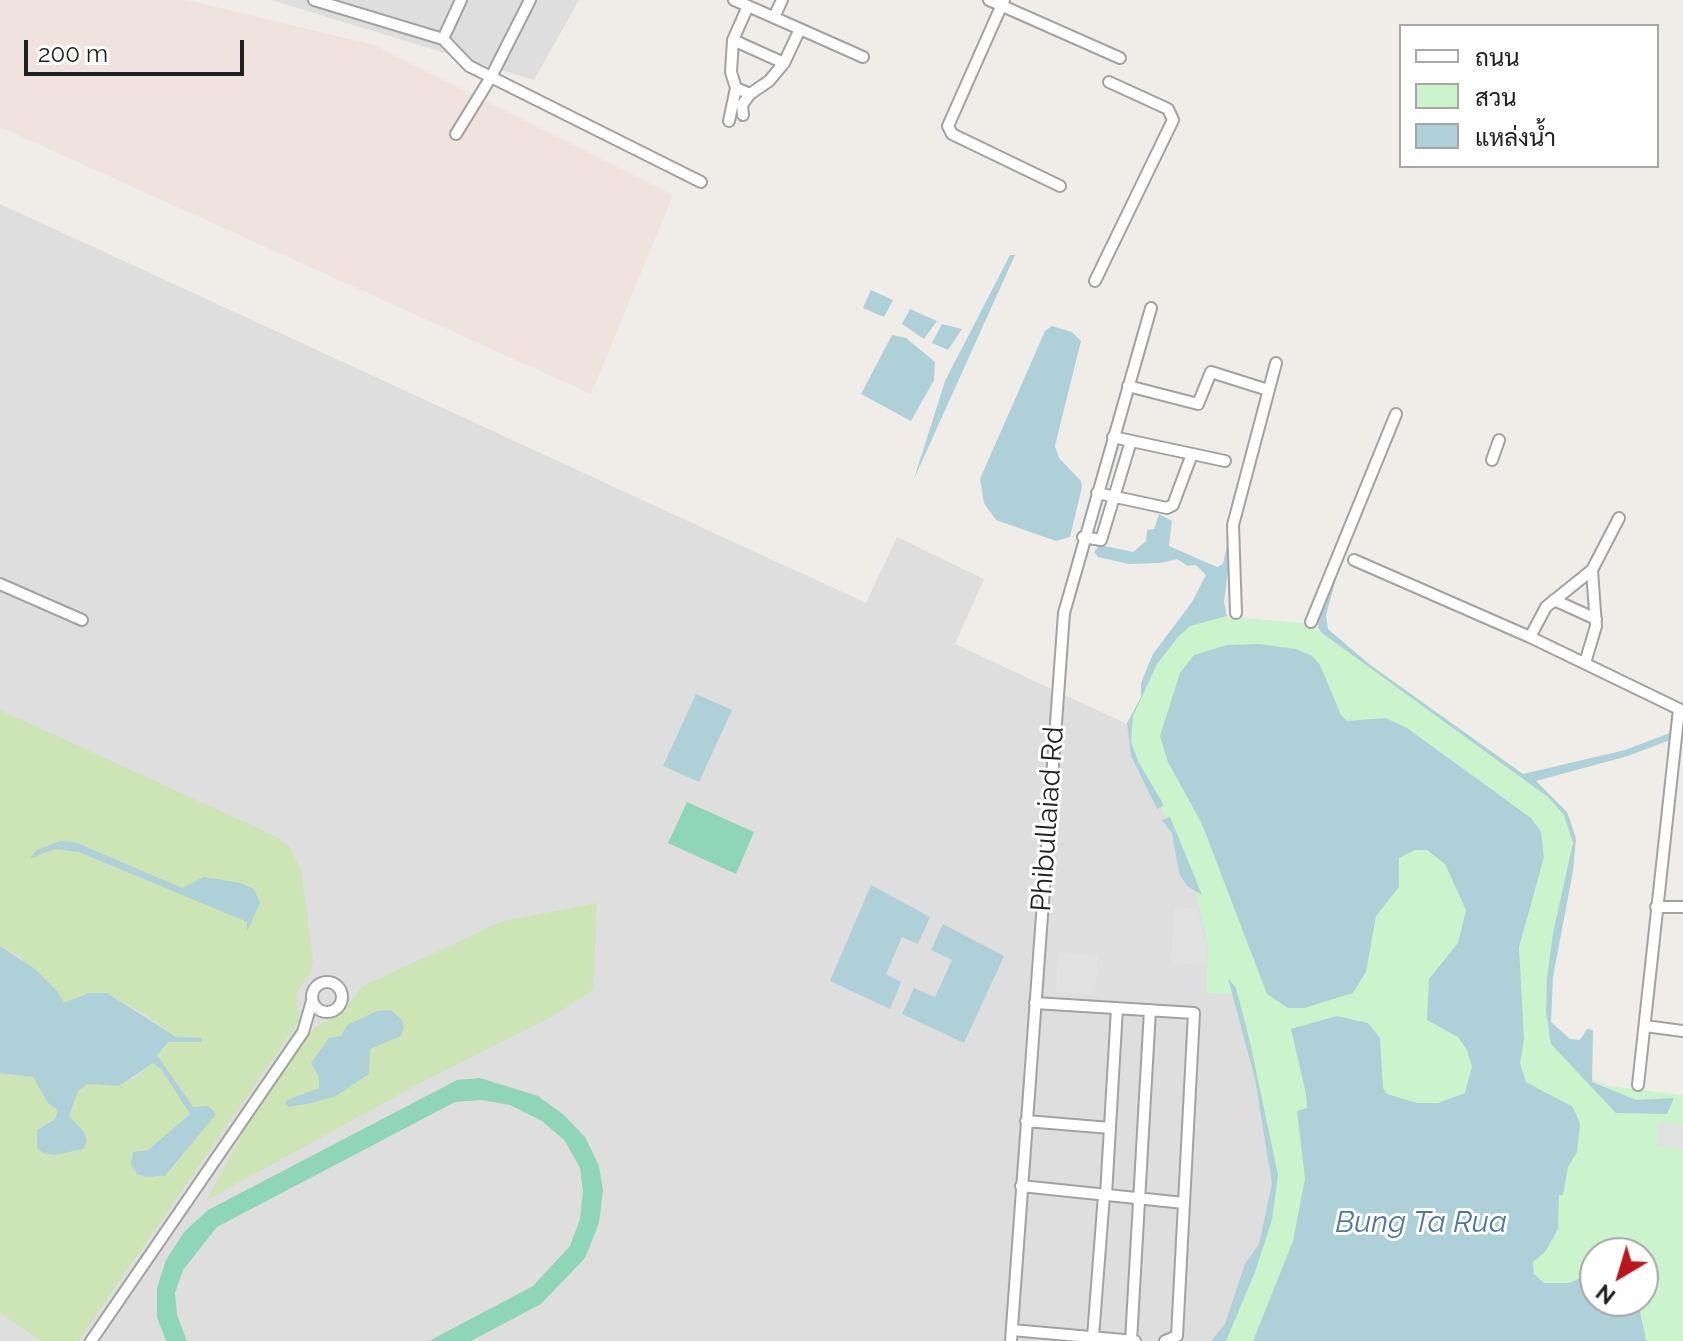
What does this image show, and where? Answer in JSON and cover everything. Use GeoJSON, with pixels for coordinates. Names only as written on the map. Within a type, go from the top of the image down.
{"type":"FeatureCollection","features":[{"type":"Feature","properties":{"kind":"street"},"geometry":{"type":"LineString","coordinates":[[314,0],[357,5],[443,39],[469,66],[701,182]]}},
{"type":"Feature","properties":{"kind":"street"},"geometry":{"type":"LineString","coordinates":[[443,39],[461,0]]}},
{"type":"Feature","properties":{"kind":"street"},"geometry":{"type":"LineString","coordinates":[[456,134],[491,77],[530,0]]}},
{"type":"Feature","properties":{"kind":"street"},"geometry":{"type":"LineString","coordinates":[[734,0],[863,57]]}},
{"type":"Feature","properties":{"kind":"street"},"geometry":{"type":"LineString","coordinates":[[774,17],[782,0]]}},
{"type":"Feature","properties":{"kind":"street"},"geometry":{"type":"LineString","coordinates":[[989,0],[1003,3],[1120,58]]}},
{"type":"Feature","properties":{"kind":"street"},"geometry":{"type":"LineString","coordinates":[[1003,3],[948,126],[952,134],[1060,186]]}},
{"type":"Feature","properties":{"kind":"street"},"geometry":{"type":"LineString","coordinates":[[729,121],[736,88],[731,72],[733,40],[748,6]]}},
{"type":"Feature","properties":{"kind":"street"},"geometry":{"type":"LineString","coordinates":[[743,115],[742,105],[784,63],[800,29]]}},
{"type":"Feature","properties":{"kind":"street"},"geometry":{"type":"LineString","coordinates":[[733,40],[784,63]]}},
{"type":"Feature","properties":{"kind":"street"},"geometry":{"type":"LineString","coordinates":[[1095,281],[1173,120],[1168,109],[1109,82]]}},
{"type":"Feature","properties":{"kind":"street"},"geometry":{"type":"LineString","coordinates":[[736,88],[750,94]]}},
{"type":"Feature","properties":{"kind":"street","name":"Phibullaiad Rd"},"geometry":{"type":"LineString","coordinates":[[1011,1336],[1063,623],[1083,537],[1151,308]]}},
{"type":"Feature","properties":{"kind":"street"},"geometry":{"type":"LineString","coordinates":[[1236,613],[1233,525],[1276,363]]}},
{"type":"Feature","properties":{"kind":"street"},"geometry":{"type":"LineString","coordinates":[[1128,386],[1198,404],[1211,372],[1268,390]]}},
{"type":"Feature","properties":{"kind":"street"},"geometry":{"type":"LineString","coordinates":[[1311,622],[1396,414]]}},
{"type":"Feature","properties":{"kind":"street"},"geometry":{"type":"LineString","coordinates":[[1113,437],[1225,461]]}},
{"type":"Feature","properties":{"kind":"street"},"geometry":{"type":"LineString","coordinates":[[1492,460],[1499,440]]}},
{"type":"Feature","properties":{"kind":"street"},"geometry":{"type":"LineString","coordinates":[[1083,537],[1101,540],[1131,441]]}},
{"type":"Feature","properties":{"kind":"street"},"geometry":{"type":"LineString","coordinates":[[1097,493],[1167,508],[1173,505],[1192,454]]}},
{"type":"Feature","properties":{"kind":"street"},"geometry":{"type":"LineString","coordinates":[[1530,637],[1543,611],[1592,570],[1619,518]]}},
{"type":"Feature","properties":{"kind":"street"},"geometry":{"type":"LineString","coordinates":[[1354,560],[1530,637],[1679,709],[1638,1085]]}},
{"type":"Feature","properties":{"kind":"street"},"geometry":{"type":"LineString","coordinates":[[1585,663],[1596,619],[1592,570]]}},
{"type":"Feature","properties":{"kind":"street"},"geometry":{"type":"LineString","coordinates":[[0,584],[82,620]]}},
{"type":"Feature","properties":{"kind":"street"},"geometry":{"type":"LineString","coordinates":[[1554,600],[1596,619]]}},
{"type":"Feature","properties":{"kind":"street"},"geometry":{"type":"LineString","coordinates":[[1656,907],[1683,907]]}},
{"type":"Feature","properties":{"kind":"street"},"geometry":{"type":"LineString","coordinates":[[91,1341],[306,1027],[326,1012],[336,1009],[342,1001],[338,986],[329,982],[318,984],[313,991],[306,1027]]}},
{"type":"Feature","properties":{"kind":"street"},"geometry":{"type":"LineString","coordinates":[[312,1001],[317,1009],[326,1012]]}},
{"type":"Feature","properties":{"kind":"street"},"geometry":{"type":"LineString","coordinates":[[1035,1003],[1194,1013],[1177,1336],[1165,1341]]}},
{"type":"Feature","properties":{"kind":"street"},"geometry":{"type":"LineString","coordinates":[[1093,1337],[1117,1008]]}},
{"type":"Feature","properties":{"kind":"street"},"geometry":{"type":"LineString","coordinates":[[1011,1336],[1132,1341],[1150,1010]]}},
{"type":"Feature","properties":{"kind":"street"},"geometry":{"type":"LineString","coordinates":[[1645,1026],[1683,1031]]}},
{"type":"Feature","properties":{"kind":"street"},"geometry":{"type":"LineString","coordinates":[[1026,1121],[1110,1128]]}},
{"type":"Feature","properties":{"kind":"street"},"geometry":{"type":"LineString","coordinates":[[1021,1186],[1184,1203]]}},
{"type":"Feature","properties":{"kind":"shaded area"},"geometry":{"type":"Polygon","coordinates":[[[0,0],[187,0],[374,45],[673,195],[591,394],[0,127],[0,0]]]}},
{"type":"Feature","properties":{"kind":"shaded area"},"geometry":{"type":"Polygon","coordinates":[[[271,0],[579,0],[534,80],[271,0]]]}},
{"type":"Feature","properties":{"kind":"shaded area"},"geometry":{"type":"Polygon","coordinates":[[[0,204],[866,603],[897,537],[984,579],[955,644],[1142,731],[1579,1289],[1579,1317],[1601,1317],[1620,1341],[0,1341],[0,204]]]}},
{"type":"Feature","properties":{"kind":"shaded area"},"geometry":{"type":"Polygon","coordinates":[[[1174,907],[1198,909],[1206,945],[1206,965],[1171,963],[1174,907]]]}},
{"type":"Feature","properties":{"kind":"shaded area"},"geometry":{"type":"Polygon","coordinates":[[[1059,953],[1098,956],[1095,995],[1056,992],[1059,953]]]}},
{"type":"Feature","properties":{"kind":"shaded area"},"geometry":{"type":"Polygon","coordinates":[[[1658,1122],[1683,1125],[1683,1149],[1657,1146],[1658,1122]]]}},
{"type":"Feature","properties":{"kind":"green space","name":"Bung Ta Rua"},"geometry":{"type":"Polygon","coordinates":[[[1220,616],[1304,623],[1330,636],[1546,793],[1571,820],[1573,862],[1557,923],[1549,1019],[1575,1068],[1594,1080],[1609,1086],[1683,1095],[1683,1341],[1223,1341],[1262,1244],[1275,1177],[1262,1104],[1234,994],[1206,993],[1208,945],[1195,887],[1168,821],[1130,746],[1129,727],[1155,659],[1190,622],[1220,616]]]}},
{"type":"Feature","properties":{"kind":"green space"},"geometry":{"type":"Polygon","coordinates":[[[0,710],[277,837],[290,847],[301,870],[313,959],[311,973],[296,993],[299,1021],[78,1341],[41,1341],[0,1313],[0,1073],[33,1077],[48,1103],[58,1110],[55,1119],[46,1123],[84,1132],[69,1116],[78,1090],[87,1084],[133,1079],[153,1063],[161,1069],[190,1114],[148,1150],[133,1152],[156,1179],[177,1164],[200,1109],[193,1107],[182,1094],[157,1055],[168,1042],[201,1042],[176,1037],[146,1015],[107,993],[89,993],[63,1004],[19,956],[0,946],[0,710]]]}},
{"type":"Feature","properties":{"kind":"green space"},"geometry":{"type":"Polygon","coordinates":[[[687,802],[754,832],[736,874],[668,843],[687,802]]]}},
{"type":"Feature","properties":{"kind":"green space"},"geometry":{"type":"Polygon","coordinates":[[[597,903],[593,990],[553,1016],[424,1081],[207,1200],[253,1114],[314,1028],[344,1011],[361,987],[503,921],[597,903]]]}},
{"type":"Feature","properties":{"kind":"green space"},"geometry":{"type":"Polygon","coordinates":[[[480,1078],[538,1096],[564,1115],[585,1137],[599,1166],[603,1190],[599,1223],[585,1258],[541,1304],[471,1341],[429,1341],[533,1286],[570,1246],[580,1219],[583,1191],[580,1168],[565,1141],[542,1121],[510,1105],[481,1100],[455,1102],[217,1227],[183,1270],[175,1293],[177,1315],[187,1341],[166,1341],[157,1317],[157,1288],[166,1260],[184,1232],[208,1210],[457,1080],[480,1078]]]}},
{"type":"Feature","properties":{"kind":"water"},"geometry":{"type":"Polygon","coordinates":[[[1010,255],[1015,255],[914,479],[945,381],[1010,255]]]}},
{"type":"Feature","properties":{"kind":"water"},"geometry":{"type":"Polygon","coordinates":[[[871,290],[893,300],[884,317],[863,308],[871,290]]]}},
{"type":"Feature","properties":{"kind":"water"},"geometry":{"type":"Polygon","coordinates":[[[910,309],[937,321],[924,339],[902,324],[910,309]]]}},
{"type":"Feature","properties":{"kind":"water"},"geometry":{"type":"Polygon","coordinates":[[[942,324],[962,329],[948,350],[932,343],[942,324]]]}},
{"type":"Feature","properties":{"kind":"water"},"geometry":{"type":"Polygon","coordinates":[[[1052,326],[1072,332],[1081,341],[1055,446],[1059,458],[1081,481],[1082,487],[1070,537],[1056,541],[996,520],[984,503],[980,479],[1045,331],[1052,326]]]}},
{"type":"Feature","properties":{"kind":"water"},"geometry":{"type":"Polygon","coordinates":[[[892,335],[906,338],[935,362],[934,380],[911,421],[861,394],[892,335]]]}},
{"type":"Feature","properties":{"kind":"water"},"geometry":{"type":"Polygon","coordinates":[[[1159,514],[1172,521],[1169,546],[1217,567],[1223,564],[1228,540],[1229,564],[1224,602],[1227,616],[1190,626],[1178,637],[1157,664],[1133,716],[1131,742],[1139,763],[1162,802],[1163,806],[1157,809],[1131,756],[1127,723],[1141,697],[1141,683],[1153,654],[1192,602],[1206,575],[1196,565],[1188,566],[1177,559],[1129,564],[1098,557],[1094,552],[1100,545],[1133,552],[1146,541],[1147,530],[1154,529],[1159,514]]]}},
{"type":"Feature","properties":{"kind":"water"},"geometry":{"type":"Polygon","coordinates":[[[1336,579],[1326,615],[1328,629],[1369,664],[1523,774],[1625,750],[1683,728],[1683,735],[1628,756],[1536,781],[1567,812],[1576,838],[1573,871],[1553,977],[1551,1022],[1570,1039],[1580,1040],[1587,1029],[1593,1030],[1592,1082],[1636,1100],[1674,1098],[1667,1114],[1616,1113],[1551,1044],[1546,1012],[1547,979],[1553,933],[1573,843],[1564,815],[1548,797],[1322,633],[1318,628],[1319,616],[1336,579]]]}},
{"type":"Feature","properties":{"kind":"water","name":"Bung Ta Rua"},"geometry":{"type":"Polygon","coordinates":[[[1259,644],[1296,649],[1312,656],[1320,665],[1341,715],[1347,721],[1386,718],[1407,728],[1531,818],[1541,832],[1544,857],[1519,947],[1524,1039],[1520,1063],[1526,1082],[1573,1107],[1580,1124],[1577,1152],[1568,1167],[1563,1195],[1559,1195],[1558,1229],[1545,1252],[1533,1262],[1534,1274],[1544,1283],[1569,1283],[1579,1279],[1579,1317],[1641,1317],[1646,1341],[1253,1341],[1293,1241],[1305,1179],[1297,1111],[1307,1108],[1306,1094],[1291,1029],[1337,1016],[1368,1023],[1380,1038],[1383,1088],[1387,1094],[1417,1103],[1438,1103],[1465,1093],[1472,1067],[1467,1050],[1458,1037],[1427,1020],[1429,979],[1458,943],[1466,910],[1445,864],[1427,850],[1415,850],[1399,858],[1399,887],[1376,916],[1366,972],[1353,993],[1304,1008],[1288,1008],[1267,994],[1202,824],[1168,762],[1160,736],[1180,673],[1194,655],[1227,645],[1259,644]]]}},
{"type":"Feature","properties":{"kind":"water"},"geometry":{"type":"Polygon","coordinates":[[[696,694],[732,710],[699,782],[663,766],[696,694]]]}},
{"type":"Feature","properties":{"kind":"water"},"geometry":{"type":"Polygon","coordinates":[[[1170,817],[1202,895],[1187,886],[1179,873],[1172,833],[1162,820],[1170,817]]]}},
{"type":"Feature","properties":{"kind":"water"},"geometry":{"type":"Polygon","coordinates":[[[60,841],[75,842],[182,888],[204,877],[240,883],[254,889],[260,903],[247,931],[247,922],[79,852],[55,849],[29,859],[37,850],[60,841]]]}},
{"type":"Feature","properties":{"kind":"water"},"geometry":{"type":"Polygon","coordinates":[[[871,885],[930,917],[918,944],[902,937],[886,974],[901,982],[890,1009],[830,981],[871,885]]]}},
{"type":"Feature","properties":{"kind":"water"},"geometry":{"type":"Polygon","coordinates":[[[943,924],[1004,956],[964,1043],[902,1014],[914,988],[935,997],[952,960],[931,950],[943,924]]]}},
{"type":"Feature","properties":{"kind":"water"},"geometry":{"type":"Polygon","coordinates":[[[0,946],[35,969],[58,992],[63,1003],[89,993],[107,993],[176,1037],[202,1038],[202,1042],[168,1042],[157,1055],[193,1107],[208,1106],[216,1114],[165,1176],[146,1177],[137,1174],[131,1165],[133,1152],[148,1150],[190,1114],[161,1069],[153,1063],[119,1086],[87,1084],[78,1091],[69,1116],[84,1132],[87,1141],[83,1149],[55,1155],[43,1153],[37,1148],[37,1130],[55,1119],[58,1110],[48,1103],[33,1077],[0,1073],[0,946]]]}},
{"type":"Feature","properties":{"kind":"water"},"geometry":{"type":"Polygon","coordinates":[[[1228,978],[1236,988],[1250,1042],[1278,1175],[1272,1220],[1255,1272],[1226,1341],[1211,1341],[1225,1324],[1245,1264],[1259,1244],[1272,1184],[1255,1079],[1228,978]]]}},
{"type":"Feature","properties":{"kind":"water"},"geometry":{"type":"Polygon","coordinates":[[[391,1010],[402,1020],[404,1028],[401,1036],[370,1049],[369,1074],[336,1096],[289,1107],[285,1104],[287,1100],[319,1088],[319,1077],[311,1063],[329,1038],[341,1036],[347,1025],[377,1011],[391,1010]]]}}]}
